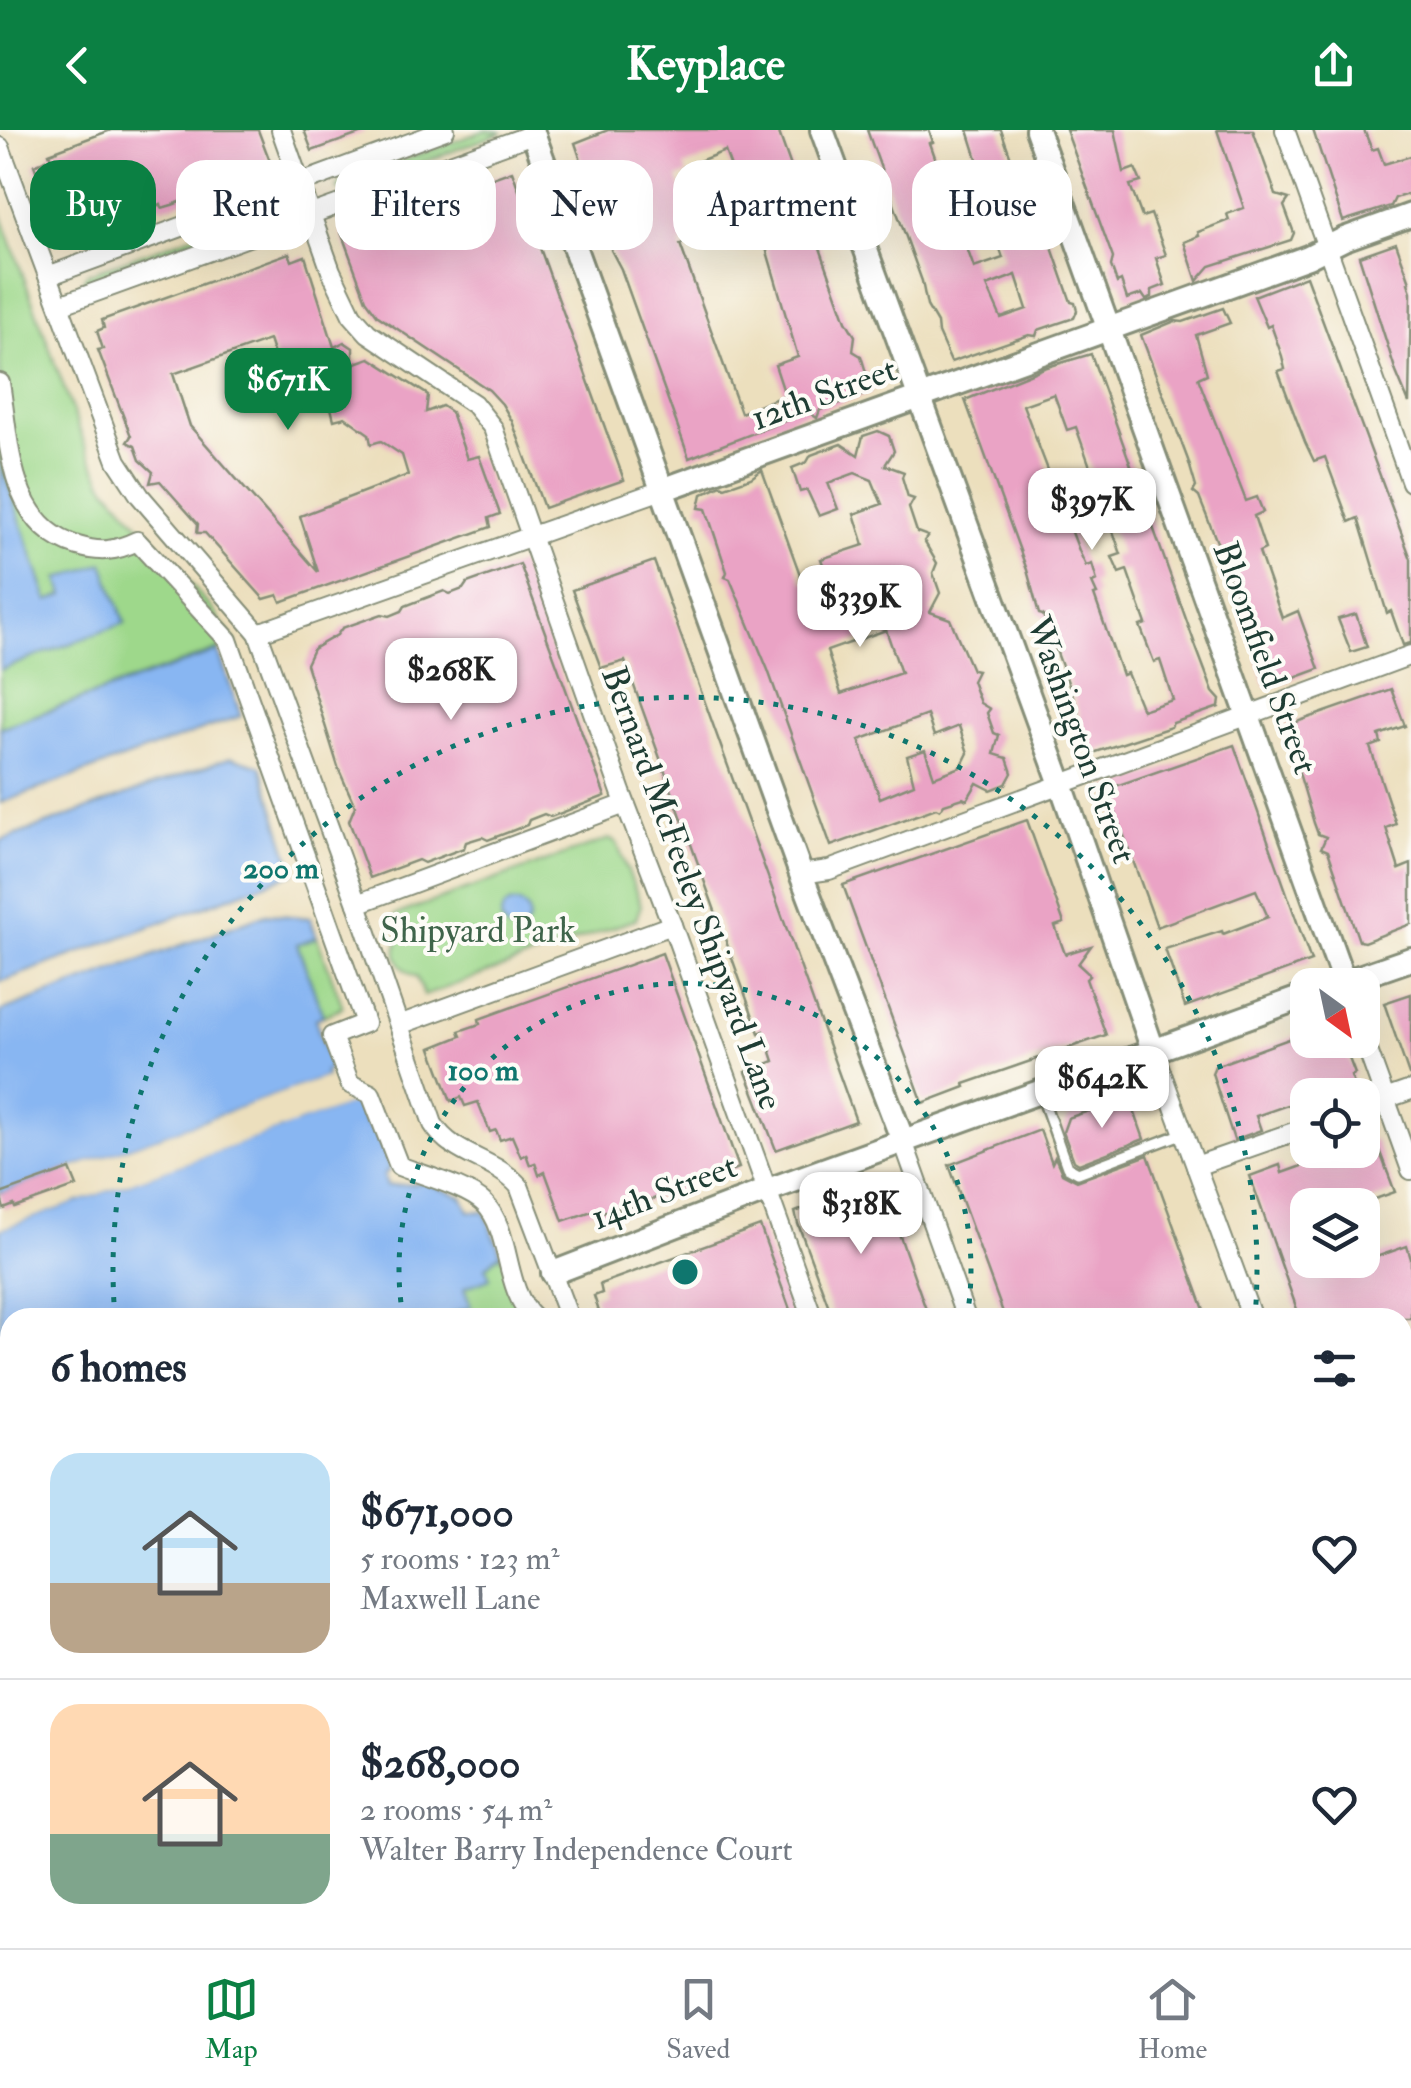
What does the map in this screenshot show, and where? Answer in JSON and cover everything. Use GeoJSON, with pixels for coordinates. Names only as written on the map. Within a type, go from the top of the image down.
{"type":"FeatureCollection","features":[{"type":"Feature","properties":{"kind":"street","name":"Bernard McFeeley Shipyard Lane"},"geometry":{"type":"LineString","coordinates":[[281,130],[292,160]]}},
{"type":"Feature","properties":{"kind":"street"},"geometry":{"type":"LineString","coordinates":[[315,178],[444,130]]}},
{"type":"Feature","properties":{"kind":"street","name":"Washington Street"},"geometry":{"type":"LineString","coordinates":[[822,130],[1248,1308]]}},
{"type":"Feature","properties":{"kind":"street","name":"Bloomfield Street"},"geometry":{"type":"LineString","coordinates":[[1036,130],[1336,968]]}},
{"type":"Feature","properties":{"kind":"street"},"geometry":{"type":"LineString","coordinates":[[1285,130],[1411,482]]}},
{"type":"Feature","properties":{"kind":"street"},"geometry":{"type":"LineString","coordinates":[[315,212],[536,131],[801,874],[962,1308]]}},
{"type":"Feature","properties":{"kind":"street"},"geometry":{"type":"LineString","coordinates":[[0,147],[124,474],[258,633],[358,904],[410,1062],[440,1135],[450,1146],[505,1173],[518,1186],[566,1308]]}},
{"type":"Feature","properties":{"kind":"street","name":"12th Street"},"geometry":{"type":"LineString","coordinates":[[258,633],[1110,330],[1308,257],[1411,214]]}},
{"type":"Feature","properties":{"kind":"street","name":"Bernard McFeeley Shipyard Lane"},"geometry":{"type":"LineString","coordinates":[[315,225],[352,315],[368,333],[474,404],[493,428],[809,1308]]}},
{"type":"Feature","properties":{"kind":"street"},"geometry":{"type":"LineString","coordinates":[[48,276],[176,229]]}},
{"type":"Feature","properties":{"kind":"street"},"geometry":{"type":"LineString","coordinates":[[60,305],[210,250]]}},
{"type":"Feature","properties":{"kind":"street"},"geometry":{"type":"LineString","coordinates":[[0,383],[15,482],[30,513],[47,532],[87,549],[106,551],[142,537],[228,640],[365,1023],[332,1036],[350,1084],[370,1094],[399,1166],[486,1205],[525,1308]]}},
{"type":"Feature","properties":{"kind":"street"},"geometry":{"type":"LineString","coordinates":[[801,874],[829,870],[1411,655]]}},
{"type":"Feature","properties":{"kind":"street"},"geometry":{"type":"LineString","coordinates":[[358,904],[626,804]]}},
{"type":"Feature","properties":{"kind":"street"},"geometry":{"type":"LineString","coordinates":[[400,1025],[672,925]]}},
{"type":"Feature","properties":{"kind":"street"},"geometry":{"type":"LineString","coordinates":[[1380,970],[1411,959]]}},
{"type":"Feature","properties":{"kind":"street","name":"14th Street"},"geometry":{"type":"LineString","coordinates":[[553,1272],[1290,1001]]}},
{"type":"Feature","properties":{"kind":"street"},"geometry":{"type":"LineString","coordinates":[[1371,1058],[1411,1170]]}},
{"type":"Feature","properties":{"kind":"street"},"geometry":{"type":"LineString","coordinates":[[1380,1101],[1411,1090]]}},
{"type":"Feature","properties":{"kind":"street"},"geometry":{"type":"LineString","coordinates":[[1196,1166],[1290,1133]]}},
{"type":"Feature","properties":{"kind":"lane"},"geometry":{"type":"LineString","coordinates":[[1040,1092],[1068,1167],[1078,1173],[1184,1133]]}},
{"type":"Feature","properties":{"kind":"green space"},"geometry":{"type":"Polygon","coordinates":[[[486,130],[503,132],[429,160],[403,160],[486,130]]]}},
{"type":"Feature","properties":{"kind":"green space"},"geometry":{"type":"Polygon","coordinates":[[[0,212],[86,448],[104,484],[211,608],[236,643],[0,728],[0,670],[125,622],[59,579],[65,595],[48,601],[0,462],[0,212]]]}},
{"type":"Feature","properties":{"kind":"green space"},"geometry":{"type":"Polygon","coordinates":[[[176,242],[176,250],[184,250],[87,285],[82,282],[87,274],[176,242]]]}},
{"type":"Feature","properties":{"kind":"green space","name":"Shipyard Park"},"geometry":{"type":"Polygon","coordinates":[[[609,839],[617,843],[641,905],[636,919],[424,996],[417,977],[401,965],[397,953],[401,933],[395,915],[609,839]]]}},
{"type":"Feature","properties":{"kind":"green space"},"geometry":{"type":"Polygon","coordinates":[[[317,937],[343,1007],[323,1016],[297,944],[317,937]]]}},
{"type":"Feature","properties":{"kind":"green space"},"geometry":{"type":"Polygon","coordinates":[[[501,1253],[521,1308],[449,1308],[464,1288],[501,1253]]]}},
{"type":"Feature","properties":{"kind":"water"},"geometry":{"type":"Polygon","coordinates":[[[0,462],[48,601],[64,595],[59,579],[103,563],[125,623],[0,670],[0,462]]]}},
{"type":"Feature","properties":{"kind":"water"},"geometry":{"type":"Polygon","coordinates":[[[218,651],[241,716],[0,803],[0,728],[218,651]]]}},
{"type":"Feature","properties":{"kind":"water"},"geometry":{"type":"Polygon","coordinates":[[[231,757],[261,766],[294,873],[0,982],[0,841],[231,757]]]}},
{"type":"Feature","properties":{"kind":"water"},"geometry":{"type":"Polygon","coordinates":[[[515,903],[525,907],[529,917],[525,927],[515,931],[505,927],[501,917],[505,907],[515,903]]]}},
{"type":"Feature","properties":{"kind":"water"},"geometry":{"type":"Polygon","coordinates":[[[266,914],[310,918],[317,937],[297,944],[323,1016],[315,1019],[331,1068],[325,1071],[326,1077],[0,1194],[0,1012],[266,914]]]}},
{"type":"Feature","properties":{"kind":"water"},"geometry":{"type":"Polygon","coordinates":[[[357,1101],[367,1126],[376,1129],[390,1168],[384,1176],[387,1186],[426,1183],[462,1197],[469,1211],[485,1212],[501,1253],[486,1267],[490,1278],[464,1288],[471,1307],[468,1308],[0,1308],[0,1229],[357,1101]]]}},
{"type":"Feature","properties":{"kind":"pier"},"geometry":{"type":"Polygon","coordinates":[[[326,1077],[330,1080],[0,1199],[0,1194],[326,1077]]]}},
{"type":"Feature","properties":{"kind":"pier"},"geometry":{"type":"Polygon","coordinates":[[[349,1099],[353,1103],[0,1229],[0,1224],[349,1099]]]}},
{"type":"Feature","properties":{"kind":"building"},"geometry":{"type":"Polygon","coordinates":[[[111,130],[258,130],[269,160],[176,160],[176,204],[162,208],[161,204],[156,206],[156,160],[46,160],[51,158],[49,153],[111,130]]]}},
{"type":"Feature","properties":{"kind":"building"},"geometry":{"type":"Polygon","coordinates":[[[304,130],[364,130],[365,132],[312,151],[304,130]]]}},
{"type":"Feature","properties":{"kind":"building"},"geometry":{"type":"Polygon","coordinates":[[[608,130],[778,130],[789,160],[728,160],[725,151],[702,160],[673,160],[673,250],[682,250],[741,413],[785,395],[775,365],[798,357],[767,250],[821,250],[855,336],[853,351],[861,356],[872,392],[820,410],[817,418],[808,412],[689,458],[611,250],[653,250],[653,160],[581,160],[575,143],[608,130]]]}},
{"type":"Feature","properties":{"kind":"building"},"geometry":{"type":"Polygon","coordinates":[[[867,130],[929,130],[936,160],[912,160],[912,250],[968,250],[974,268],[1003,258],[1000,250],[1053,250],[1077,311],[1074,318],[1038,330],[1036,336],[1029,335],[951,362],[927,306],[892,199],[892,160],[878,160],[867,130]],[[1016,275],[987,286],[1001,318],[1027,309],[1016,275]]]}},
{"type":"Feature","properties":{"kind":"building"},"geometry":{"type":"Polygon","coordinates":[[[968,130],[1001,130],[1012,160],[977,160],[968,130]]]}},
{"type":"Feature","properties":{"kind":"building"},"geometry":{"type":"Polygon","coordinates":[[[1066,130],[1115,130],[1124,172],[1135,168],[1141,182],[1130,185],[1142,217],[1151,214],[1166,255],[1156,258],[1165,285],[1152,290],[1152,297],[1146,300],[1142,294],[1127,299],[1121,281],[1117,283],[1111,266],[1113,258],[1066,130]]]}},
{"type":"Feature","properties":{"kind":"building"},"geometry":{"type":"Polygon","coordinates":[[[1217,130],[1253,130],[1276,195],[1289,199],[1284,206],[1294,233],[1291,240],[1210,266],[1197,281],[1184,242],[1229,220],[1227,214],[1244,208],[1217,130]]]}},
{"type":"Feature","properties":{"kind":"building"},"geometry":{"type":"Polygon","coordinates":[[[1313,130],[1364,130],[1372,150],[1378,148],[1384,164],[1411,156],[1411,193],[1395,198],[1391,206],[1343,221],[1313,130]]]}},
{"type":"Feature","properties":{"kind":"building"},"geometry":{"type":"Polygon","coordinates":[[[512,171],[516,182],[516,250],[541,250],[624,480],[544,508],[502,404],[489,390],[378,316],[366,300],[348,250],[496,250],[496,177],[512,171]]]}},
{"type":"Feature","properties":{"kind":"building"},"geometry":{"type":"Polygon","coordinates":[[[1396,243],[1411,292],[1409,403],[1359,256],[1396,243]]]}},
{"type":"Feature","properties":{"kind":"building"},"geometry":{"type":"Polygon","coordinates":[[[289,253],[292,261],[305,256],[334,347],[344,342],[353,348],[353,364],[370,358],[428,395],[426,412],[442,406],[451,412],[467,459],[479,456],[500,514],[489,518],[491,527],[281,602],[278,595],[264,599],[205,533],[197,533],[198,524],[160,481],[150,483],[153,472],[140,460],[135,446],[127,442],[131,436],[98,350],[103,349],[97,331],[104,328],[102,320],[289,253]],[[269,340],[173,374],[190,426],[318,572],[300,516],[408,475],[402,455],[381,441],[371,444],[369,434],[345,417],[334,420],[331,408],[308,393],[298,396],[294,384],[281,376],[269,340]]]}},
{"type":"Feature","properties":{"kind":"building"},"geometry":{"type":"Polygon","coordinates":[[[1306,276],[1411,559],[1411,643],[1403,645],[1391,611],[1387,613],[1358,518],[1349,522],[1325,457],[1314,461],[1305,442],[1278,371],[1285,369],[1282,356],[1271,325],[1267,327],[1254,296],[1306,276]]]}},
{"type":"Feature","properties":{"kind":"building"},"geometry":{"type":"Polygon","coordinates":[[[1223,308],[1230,323],[1196,335],[1207,374],[1198,378],[1246,501],[1257,497],[1263,512],[1254,516],[1265,549],[1259,552],[1282,618],[1298,611],[1319,669],[1270,687],[1265,684],[1257,660],[1260,649],[1253,647],[1241,620],[1243,615],[1219,547],[1199,497],[1193,492],[1196,487],[1188,460],[1141,335],[1223,308]]]}},
{"type":"Feature","properties":{"kind":"building"},"geometry":{"type":"Polygon","coordinates":[[[1091,354],[1196,647],[1213,692],[1220,700],[1219,707],[1093,753],[1086,743],[1043,615],[1039,614],[1027,570],[965,400],[1091,354]],[[1054,394],[1023,405],[1080,553],[1086,566],[1092,564],[1097,581],[1092,583],[1097,594],[1094,595],[1122,675],[1127,673],[1142,710],[1173,700],[1160,660],[1154,662],[1140,626],[1146,624],[1127,570],[1119,573],[1112,557],[1121,554],[1076,427],[1067,430],[1054,394]]]}},
{"type":"Feature","properties":{"kind":"building"},"geometry":{"type":"Polygon","coordinates":[[[878,431],[889,436],[894,451],[885,465],[904,472],[908,497],[914,499],[909,508],[917,532],[928,536],[924,541],[937,563],[933,573],[940,593],[930,612],[950,619],[972,670],[977,671],[972,681],[980,703],[990,709],[987,713],[994,733],[999,735],[994,754],[1007,758],[1012,773],[1006,784],[991,790],[977,783],[967,800],[944,804],[940,810],[936,808],[831,846],[768,670],[730,579],[725,577],[727,572],[706,509],[699,508],[702,494],[751,478],[762,470],[803,583],[827,575],[821,559],[864,545],[854,514],[882,504],[872,480],[855,473],[828,483],[838,509],[819,516],[807,490],[800,492],[792,468],[807,462],[811,455],[841,444],[858,455],[863,436],[878,431]],[[886,630],[827,651],[841,694],[901,673],[886,630]],[[927,715],[859,740],[880,798],[914,784],[907,756],[925,750],[934,777],[961,767],[968,753],[959,726],[934,736],[927,715]]]}},
{"type":"Feature","properties":{"kind":"building"},"geometry":{"type":"Polygon","coordinates":[[[654,561],[856,1121],[776,1150],[746,1072],[774,1061],[764,1031],[759,1033],[625,661],[601,668],[572,590],[654,561]]]}},
{"type":"Feature","properties":{"kind":"building"},"geometry":{"type":"Polygon","coordinates":[[[520,564],[605,796],[551,817],[544,814],[488,840],[482,837],[466,842],[464,848],[424,863],[418,860],[370,878],[349,821],[355,806],[339,770],[306,664],[313,649],[342,628],[382,614],[390,616],[405,606],[444,591],[450,594],[467,583],[520,564]]]}},
{"type":"Feature","properties":{"kind":"building"},"geometry":{"type":"Polygon","coordinates":[[[1356,614],[1367,647],[1351,652],[1338,619],[1356,614]]]}},
{"type":"Feature","properties":{"kind":"building"},"geometry":{"type":"Polygon","coordinates":[[[1391,689],[1405,726],[1379,735],[1381,743],[1370,747],[1396,824],[1386,828],[1399,869],[1411,864],[1411,924],[1364,942],[1359,941],[1328,851],[1321,848],[1326,837],[1318,834],[1285,726],[1391,689]]]}},
{"type":"Feature","properties":{"kind":"building"},"geometry":{"type":"Polygon","coordinates":[[[1234,745],[1311,961],[1185,1007],[1165,949],[1268,917],[1256,890],[1157,927],[1107,789],[1234,745]]]}},
{"type":"Feature","properties":{"kind":"building"},"geometry":{"type":"Polygon","coordinates":[[[1027,820],[1064,923],[1055,926],[1065,954],[1091,946],[1078,964],[1090,975],[1086,979],[1106,1035],[964,1084],[965,1087],[923,1103],[843,885],[1027,820]]]}},
{"type":"Feature","properties":{"kind":"building"},"geometry":{"type":"Polygon","coordinates":[[[662,953],[739,1168],[620,1211],[619,1206],[598,1214],[595,1210],[563,1221],[545,1172],[539,1175],[526,1154],[521,1157],[512,1136],[500,1140],[496,1130],[490,1132],[478,1102],[465,1106],[461,1097],[451,1101],[431,1048],[461,1036],[459,1031],[480,1024],[479,1019],[662,953]]]}},
{"type":"Feature","properties":{"kind":"building"},"geometry":{"type":"Polygon","coordinates":[[[1411,994],[1411,1075],[1409,1075],[1384,1003],[1411,994]]]}},
{"type":"Feature","properties":{"kind":"building"},"geometry":{"type":"Polygon","coordinates":[[[1290,1039],[1290,1058],[1349,1058],[1355,1074],[1352,1078],[1290,1078],[1290,1104],[1256,1116],[1261,1130],[1234,1140],[1212,1073],[1215,1066],[1290,1039]]]}},
{"type":"Feature","properties":{"kind":"building"},"geometry":{"type":"Polygon","coordinates":[[[1124,1099],[1131,1102],[1144,1139],[1079,1164],[1074,1161],[1063,1132],[1068,1118],[1124,1099]]]}},
{"type":"Feature","properties":{"kind":"building"},"geometry":{"type":"Polygon","coordinates":[[[1040,1130],[1052,1163],[1055,1157],[1062,1173],[1077,1181],[1148,1155],[1203,1308],[1001,1308],[949,1165],[1040,1130]]]}},
{"type":"Feature","properties":{"kind":"building"},"geometry":{"type":"Polygon","coordinates":[[[1380,1152],[1395,1192],[1380,1197],[1380,1188],[1290,1188],[1290,1278],[1380,1278],[1380,1256],[1407,1246],[1411,1259],[1411,1308],[1296,1308],[1250,1176],[1280,1165],[1282,1173],[1296,1168],[1380,1168],[1380,1152]]]}},
{"type":"Feature","properties":{"kind":"building"},"geometry":{"type":"Polygon","coordinates":[[[70,1169],[77,1186],[4,1209],[0,1194],[70,1169]]]}},
{"type":"Feature","properties":{"kind":"building"},"geometry":{"type":"Polygon","coordinates":[[[879,1181],[925,1308],[829,1308],[795,1212],[879,1181]]]}},
{"type":"Feature","properties":{"kind":"building"},"geometry":{"type":"Polygon","coordinates":[[[760,1226],[789,1308],[598,1308],[594,1296],[602,1293],[600,1284],[760,1226]]]}}]}
